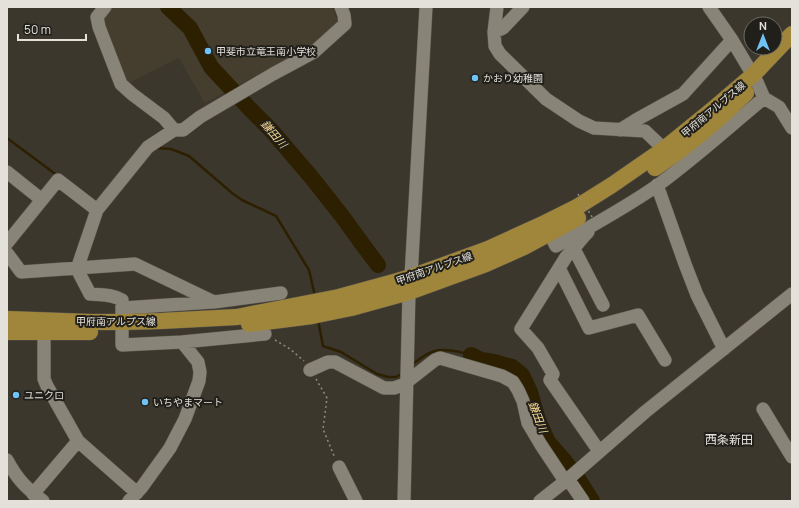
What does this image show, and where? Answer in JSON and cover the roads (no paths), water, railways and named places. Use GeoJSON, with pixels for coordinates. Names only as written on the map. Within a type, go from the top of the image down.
{"type":"FeatureCollection","features":[{"type":"Feature","properties":{"kind":"main road","name":"甲府南アルプス線"},"geometry":{"type":"LineString","coordinates":[[547,228],[591,210],[678,153],[725,114],[792,34]]}},
{"type":"Feature","properties":{"kind":"main road","name":"甲府南アルプス線"},"geometry":{"type":"LineString","coordinates":[[7,318],[90,322],[123,321],[208,329],[312,316],[351,308],[410,284],[486,264],[524,247],[547,228],[577,207],[664,149],[792,49]]}},
{"type":"Feature","properties":{"kind":"main road","name":"甲府南アルプス線"},"geometry":{"type":"LineString","coordinates":[[7,332],[44,332],[123,321]]}},
{"type":"Feature","properties":{"kind":"street"},"geometry":{"type":"LineString","coordinates":[[105,7],[97,17],[99,27],[121,84],[164,118],[174,130]]}},
{"type":"Feature","properties":{"kind":"street"},"geometry":{"type":"LineString","coordinates":[[265,334],[182,342],[122,345],[122,300],[110,295],[90,294],[77,269],[97,210],[148,147],[174,130],[183,130],[200,117],[314,52],[345,24],[341,7]]}},
{"type":"Feature","properties":{"kind":"street"},"geometry":{"type":"LineString","coordinates":[[404,501],[410,284],[426,7]]}},
{"type":"Feature","properties":{"kind":"street"},"geometry":{"type":"LineString","coordinates":[[497,7],[494,32],[495,46],[500,54],[546,99],[579,121],[594,128],[645,131],[664,149]]}},
{"type":"Feature","properties":{"kind":"street"},"geometry":{"type":"LineString","coordinates":[[494,32],[503,28],[523,7]]}},
{"type":"Feature","properties":{"kind":"street"},"geometry":{"type":"LineString","coordinates":[[709,7],[732,40],[755,79],[764,98],[779,107],[792,128]]}},
{"type":"Feature","properties":{"kind":"street"},"geometry":{"type":"LineString","coordinates":[[620,130],[683,94],[732,40]]}},
{"type":"Feature","properties":{"kind":"street"},"geometry":{"type":"LineString","coordinates":[[547,228],[556,246],[594,222],[610,215],[657,185],[701,151],[764,98]]}},
{"type":"Feature","properties":{"kind":"street"},"geometry":{"type":"LineString","coordinates":[[7,172],[42,200]]}},
{"type":"Feature","properties":{"kind":"street"},"geometry":{"type":"LineString","coordinates":[[7,243],[58,180],[97,210]]}},
{"type":"Feature","properties":{"kind":"street"},"geometry":{"type":"LineString","coordinates":[[657,185],[697,295],[724,349]]}},
{"type":"Feature","properties":{"kind":"street"},"geometry":{"type":"LineString","coordinates":[[594,222],[574,249],[566,257],[521,329],[538,348],[553,374],[550,380],[599,451]]}},
{"type":"Feature","properties":{"kind":"street"},"geometry":{"type":"LineString","coordinates":[[574,249],[603,305]]}},
{"type":"Feature","properties":{"kind":"street"},"geometry":{"type":"LineString","coordinates":[[7,254],[21,272],[135,264],[214,302]]}},
{"type":"Feature","properties":{"kind":"street"},"geometry":{"type":"LineString","coordinates":[[559,268],[589,328],[638,315],[665,360]]}},
{"type":"Feature","properties":{"kind":"street"},"geometry":{"type":"LineString","coordinates":[[123,321],[214,302],[281,292]]}},
{"type":"Feature","properties":{"kind":"street"},"geometry":{"type":"LineString","coordinates":[[540,501],[645,412],[792,295]]}},
{"type":"Feature","properties":{"kind":"street"},"geometry":{"type":"LineString","coordinates":[[44,332],[44,379],[46,386],[78,441],[133,497],[170,448],[186,419],[199,381],[200,372],[198,362],[182,342]]}},
{"type":"Feature","properties":{"kind":"street"},"geometry":{"type":"LineString","coordinates":[[310,370],[328,362],[335,362],[384,388],[394,388],[403,385],[407,380],[440,358],[502,376],[513,382],[523,401],[528,423],[541,445],[583,501]]}},
{"type":"Feature","properties":{"kind":"street"},"geometry":{"type":"LineString","coordinates":[[763,409],[792,457]]}},
{"type":"Feature","properties":{"kind":"street"},"geometry":{"type":"LineString","coordinates":[[7,460],[19,480],[38,497],[78,441]]}},
{"type":"Feature","properties":{"kind":"street"},"geometry":{"type":"LineString","coordinates":[[339,467],[356,501]]}},
{"type":"Feature","properties":{"kind":"waterway","name":"鎌田川"},"geometry":{"type":"LineString","coordinates":[[168,7],[190,28],[211,67],[271,130],[312,178],[378,265]]}},
{"type":"Feature","properties":{"kind":"waterway"},"geometry":{"type":"LineString","coordinates":[[7,138],[58,176]]}},
{"type":"Feature","properties":{"kind":"waterway"},"geometry":{"type":"LineString","coordinates":[[155,148],[171,149],[189,156],[242,200],[276,216],[309,270],[315,296]]}},
{"type":"Feature","properties":{"kind":"waterway"},"geometry":{"type":"LineString","coordinates":[[318,320],[323,346],[341,352],[377,374],[388,377],[396,377],[403,373]]}},
{"type":"Feature","properties":{"kind":"waterway"},"geometry":{"type":"LineString","coordinates":[[411,365],[429,353],[441,350],[464,353],[494,362]]}},
{"type":"Feature","properties":{"kind":"waterway","name":"鎌田川"},"geometry":{"type":"LineString","coordinates":[[471,355],[481,360],[512,367],[522,375],[530,392],[538,420],[548,442],[577,477],[592,501]]}},
{"type":"Feature","properties":{"kind":"place","name":"甲斐市立竜王南小学校"},"geometry":{"type":"Point","coordinates":[208,51]}},
{"type":"Feature","properties":{"kind":"place","name":"かおり幼稚園"},"geometry":{"type":"Point","coordinates":[475,78]}},
{"type":"Feature","properties":{"kind":"place","name":"ユニクロ"},"geometry":{"type":"Point","coordinates":[16,395]}},
{"type":"Feature","properties":{"kind":"place","name":"いちやまマート"},"geometry":{"type":"Point","coordinates":[145,402]}},
{"type":"Feature","properties":{"kind":"district","name":"西条新田"},"geometry":{"type":"Point","coordinates":[729,440]}}]}
